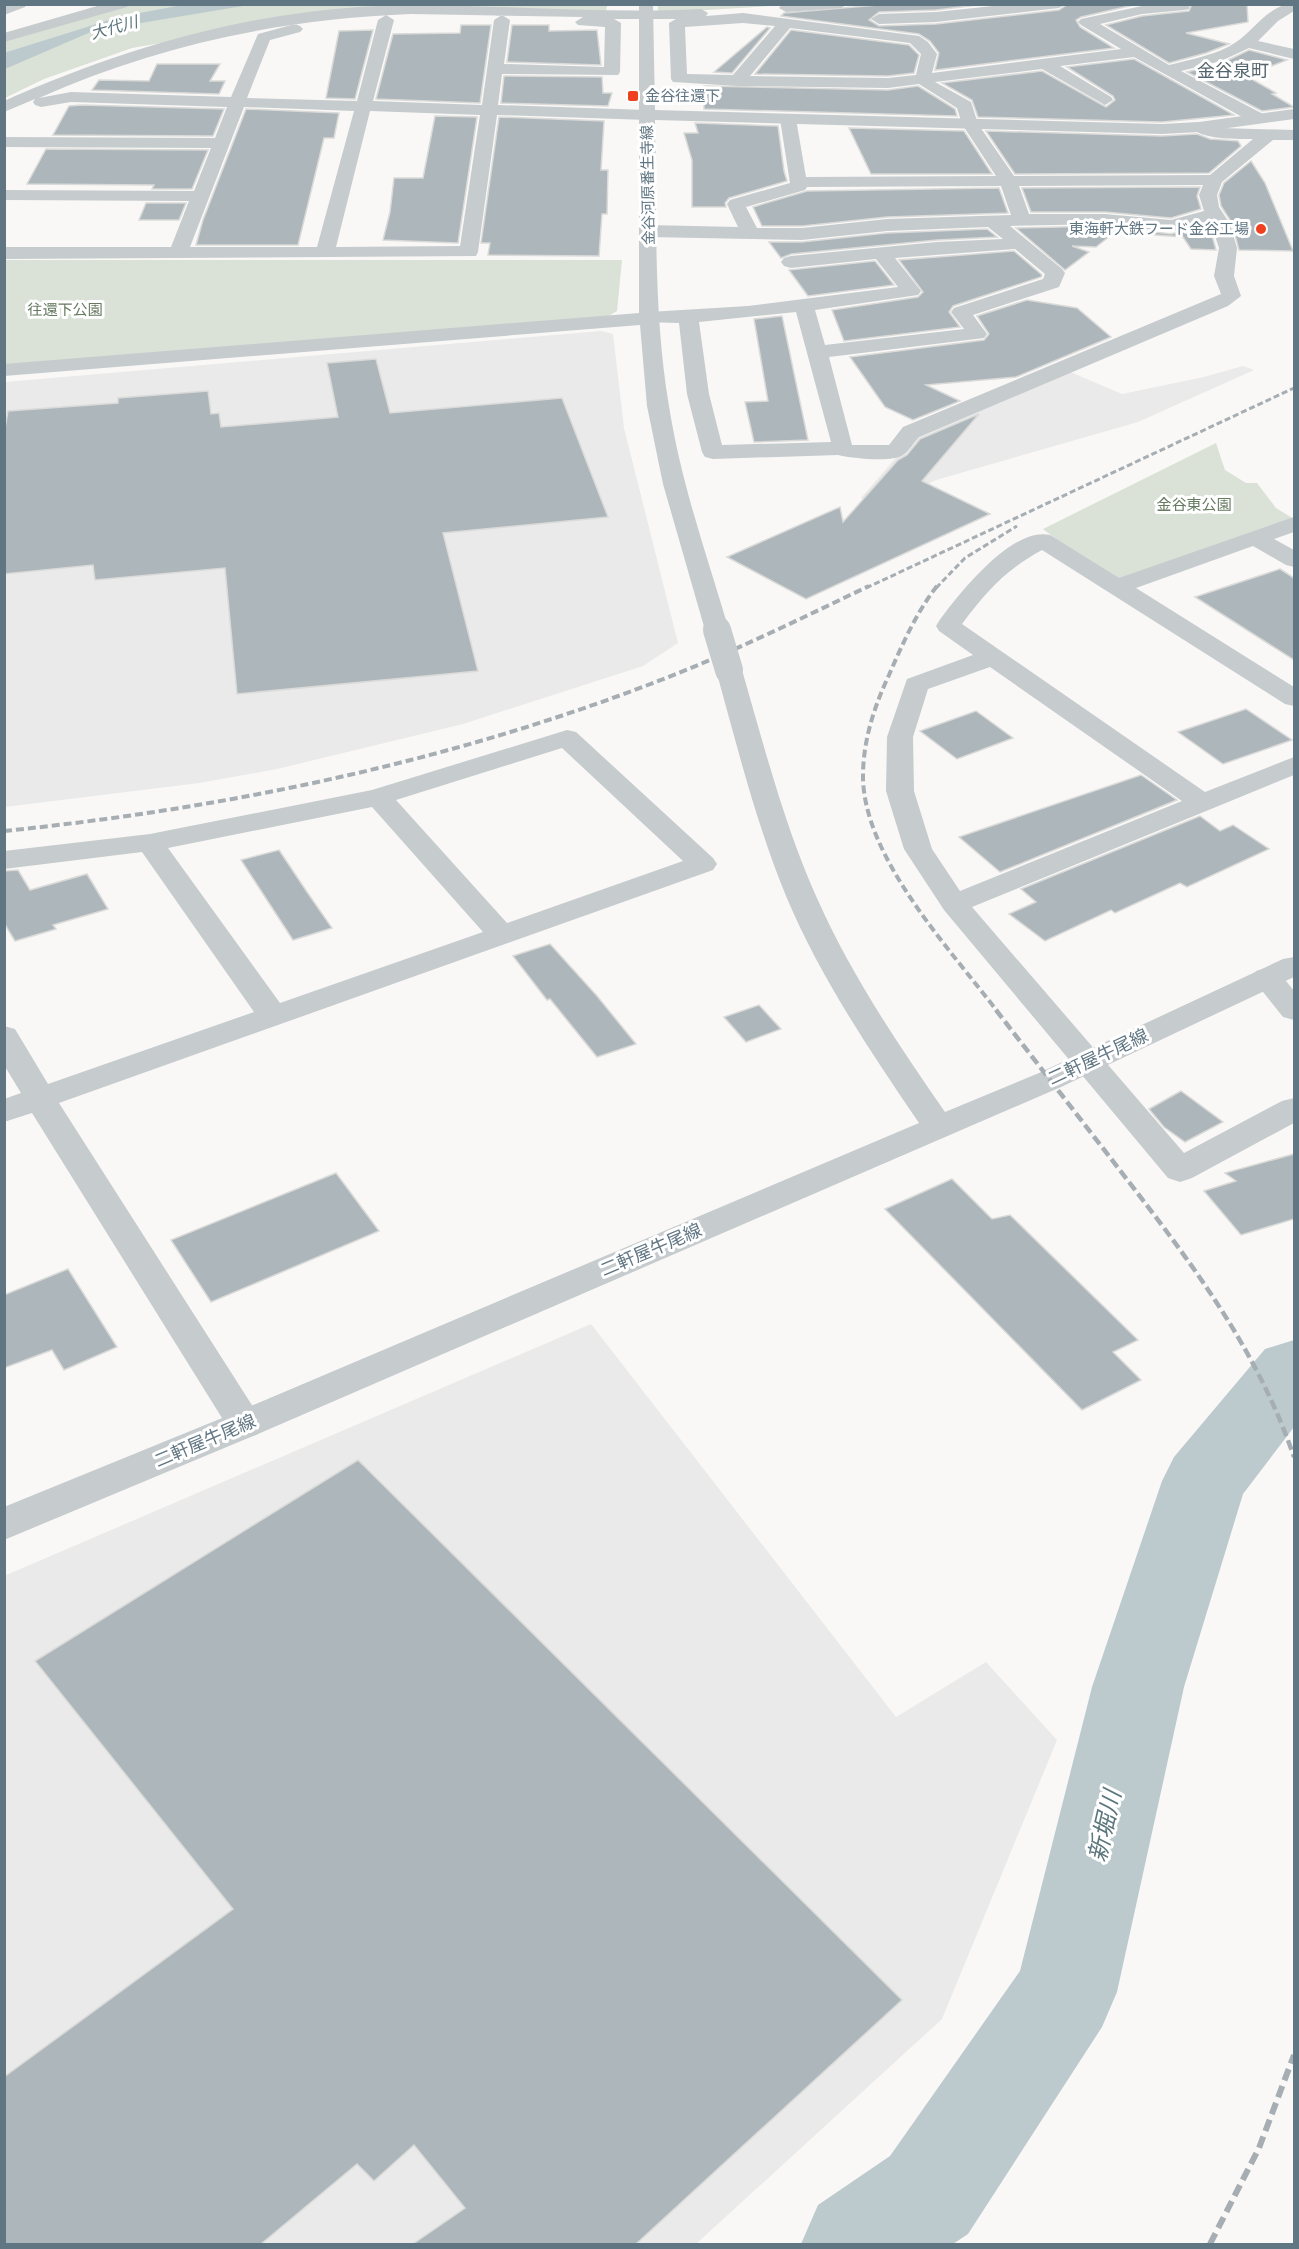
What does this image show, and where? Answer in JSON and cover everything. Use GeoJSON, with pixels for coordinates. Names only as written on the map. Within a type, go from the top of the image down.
{"type":"FeatureCollection","features":[{"type":"Feature","properties":{"kind":"street"},"geometry":{"type":"LineString","coordinates":[[4,11],[20,4]]}},
{"type":"Feature","properties":{"kind":"street"},"geometry":{"type":"LineString","coordinates":[[4,38],[122,4]]}},
{"type":"Feature","properties":{"kind":"street"},"geometry":{"type":"LineString","coordinates":[[4,107],[51,86],[174,43],[294,19],[409,7],[525,11],[841,4]]}},
{"type":"Feature","properties":{"kind":"street"},"geometry":{"type":"LineString","coordinates":[[816,6],[842,18],[857,20],[936,17],[1059,4]]}},
{"type":"Feature","properties":{"kind":"street"},"geometry":{"type":"LineString","coordinates":[[1184,6],[1142,10],[1086,22],[1264,127],[1294,135]]}},
{"type":"Feature","properties":{"kind":"street"},"geometry":{"type":"LineString","coordinates":[[1167,70],[1210,58],[1246,43],[1272,16],[1294,6]]}},
{"type":"Feature","properties":{"kind":"street","name":"金谷河原番生寺線"},"geometry":{"type":"LineString","coordinates":[[646,10],[649,318],[658,406],[674,484],[780,839],[800,895],[825,948],[855,1001],[938,1127]]}},
{"type":"Feature","properties":{"kind":"street"},"geometry":{"type":"LineString","coordinates":[[923,79],[929,54],[923,45],[914,39],[743,18],[677,22],[679,79],[861,84],[923,79],[1138,52]]}},
{"type":"Feature","properties":{"kind":"street"},"geometry":{"type":"LineString","coordinates":[[326,252],[386,20]]}},
{"type":"Feature","properties":{"kind":"street"},"geometry":{"type":"LineString","coordinates":[[178,253],[263,37],[315,26],[386,20],[613,23],[612,72],[495,69]]}},
{"type":"Feature","properties":{"kind":"street"},"geometry":{"type":"LineString","coordinates":[[4,253],[469,252],[502,20]]}},
{"type":"Feature","properties":{"kind":"street"},"geometry":{"type":"LineString","coordinates":[[737,81],[786,23]]}},
{"type":"Feature","properties":{"kind":"street"},"geometry":{"type":"LineString","coordinates":[[1246,43],[1294,54]]}},
{"type":"Feature","properties":{"kind":"street"},"geometry":{"type":"LineString","coordinates":[[999,51],[1024,66]]}},
{"type":"Feature","properties":{"kind":"street"},"geometry":{"type":"LineString","coordinates":[[1045,64],[1105,100]]}},
{"type":"Feature","properties":{"kind":"street"},"geometry":{"type":"LineString","coordinates":[[923,79],[930,86],[965,105],[970,124],[1008,180],[1023,222]]}},
{"type":"Feature","properties":{"kind":"street"},"geometry":{"type":"LineString","coordinates":[[4,121],[41,102],[55,98],[1162,129],[1199,127],[1220,133],[1264,127],[1294,114]]}},
{"type":"Feature","properties":{"kind":"street"},"geometry":{"type":"LineString","coordinates":[[749,231],[736,204],[799,186],[788,119]]}},
{"type":"Feature","properties":{"kind":"street"},"geometry":{"type":"LineString","coordinates":[[688,317],[698,394],[713,452],[839,448],[852,452],[895,451],[911,432],[1232,296],[1224,276],[1228,248],[1221,224],[1208,195],[1214,180],[1264,127]]}},
{"type":"Feature","properties":{"kind":"street"},"geometry":{"type":"LineString","coordinates":[[4,142],[221,143]]}},
{"type":"Feature","properties":{"kind":"street"},"geometry":{"type":"LineString","coordinates":[[798,182],[1214,180]]}},
{"type":"Feature","properties":{"kind":"street"},"geometry":{"type":"LineString","coordinates":[[4,195],[200,196]]}},
{"type":"Feature","properties":{"kind":"street"},"geometry":{"type":"LineString","coordinates":[[648,231],[749,231],[802,234],[887,225],[1105,219],[1171,226],[1215,214]]}},
{"type":"Feature","properties":{"kind":"street"},"geometry":{"type":"LineString","coordinates":[[817,352],[977,334],[962,312],[1052,283],[1055,273],[995,223]]}},
{"type":"Feature","properties":{"kind":"street"},"geometry":{"type":"LineString","coordinates":[[791,262],[881,253],[1020,244]]}},
{"type":"Feature","properties":{"kind":"street"},"geometry":{"type":"LineString","coordinates":[[4,370],[649,318],[688,317],[804,306],[911,291],[881,253]]}},
{"type":"Feature","properties":{"kind":"street"},"geometry":{"type":"LineString","coordinates":[[804,306],[842,443],[839,448]]}},
{"type":"Feature","properties":{"kind":"street"},"geometry":{"type":"LineString","coordinates":[[1116,587],[1294,524]]}},
{"type":"Feature","properties":{"kind":"street"},"geometry":{"type":"LineString","coordinates":[[1256,538],[1294,560]]}},
{"type":"Feature","properties":{"kind":"street"},"geometry":{"type":"LineString","coordinates":[[1203,803],[948,626],[979,585],[1008,559],[1042,540],[1294,698]]}},
{"type":"Feature","properties":{"kind":"street"},"geometry":{"type":"LineString","coordinates":[[993,657],[916,684],[900,737],[900,791],[918,849],[954,904],[1180,1170],[1294,1109]]}},
{"type":"Feature","properties":{"kind":"street"},"geometry":{"type":"LineString","coordinates":[[4,860],[150,843],[378,797],[567,738],[703,864],[4,1112]]}},
{"type":"Feature","properties":{"kind":"street"},"geometry":{"type":"LineString","coordinates":[[954,904],[1294,765]]}},
{"type":"Feature","properties":{"kind":"street"},"geometry":{"type":"LineString","coordinates":[[378,797],[502,935]]}},
{"type":"Feature","properties":{"kind":"street"},"geometry":{"type":"LineString","coordinates":[[150,843],[273,1016]]}},
{"type":"Feature","properties":{"kind":"street"},"geometry":{"type":"LineString","coordinates":[[1281,972],[1294,1010]]}},
{"type":"Feature","properties":{"kind":"street","name":"二軒屋牛尾線"},"geometry":{"type":"LineString","coordinates":[[4,1524],[245,1424],[1050,1080],[1281,972]]}},
{"type":"Feature","properties":{"kind":"street"},"geometry":{"type":"LineString","coordinates":[[4,1036],[40,1099],[245,1424]]}},
{"type":"Feature","properties":{"kind":"shaded area"},"geometry":{"type":"Polygon","coordinates":[[[601,331],[613,334],[624,428],[678,643],[643,666],[463,724],[277,769],[199,783],[5,807],[5,382],[601,331]]]}},
{"type":"Feature","properties":{"kind":"shaded area"},"geometry":{"type":"Polygon","coordinates":[[[1243,366],[1254,370],[1138,422],[936,480],[877,506],[861,498],[917,433],[1068,371],[1122,394],[1204,377],[1243,366]]]}},
{"type":"Feature","properties":{"kind":"shaded area"},"geometry":{"type":"Polygon","coordinates":[[[591,1324],[896,1717],[986,1662],[1057,1740],[942,2019],[696,2244],[5,2244],[4,1576],[591,1324]]]}},
{"type":"Feature","properties":{"kind":"green space"},"geometry":{"type":"Polygon","coordinates":[[[130,5],[607,5],[606,13],[337,13],[132,48],[44,79],[5,98],[5,38],[130,5]]]}},
{"type":"Feature","properties":{"kind":"green space"},"geometry":{"type":"Polygon","coordinates":[[[658,5],[788,5],[658,13],[658,5]]]}},
{"type":"Feature","properties":{"kind":"green space","name":"往還下公園"},"geometry":{"type":"Polygon","coordinates":[[[5,260],[622,260],[617,311],[607,317],[5,365],[5,260]]]}},
{"type":"Feature","properties":{"kind":"green space","name":"金谷東公園"},"geometry":{"type":"Polygon","coordinates":[[[1216,443],[1225,470],[1246,483],[1257,483],[1276,508],[1294,519],[1120,580],[1106,578],[1043,529],[1216,443]]]}},
{"type":"Feature","properties":{"kind":"water","name":"大代川"},"geometry":{"type":"Polygon","coordinates":[[[182,5],[249,5],[93,31],[5,69],[5,53],[7,52],[119,17],[182,5]]]}},
{"type":"Feature","properties":{"kind":"building"},"geometry":{"type":"Polygon","coordinates":[[[890,4],[986,4],[936,10],[879,12],[869,20],[879,26],[936,24],[1059,10],[1068,4],[1138,4],[1076,20],[1080,27],[1114,48],[935,70],[939,53],[930,41],[919,34],[781,16],[784,13],[890,4]]]}},
{"type":"Feature","properties":{"kind":"building"},"geometry":{"type":"Polygon","coordinates":[[[1192,4],[1247,4],[1248,22],[1186,33],[1229,44],[1169,63],[1106,25],[1142,16],[1189,11],[1192,4]]]}},
{"type":"Feature","properties":{"kind":"building"},"geometry":{"type":"Polygon","coordinates":[[[461,25],[491,25],[480,103],[376,99],[393,34],[460,33],[461,25]]]}},
{"type":"Feature","properties":{"kind":"building"},"geometry":{"type":"Polygon","coordinates":[[[512,25],[549,25],[549,31],[597,30],[601,65],[507,62],[512,25]]]}},
{"type":"Feature","properties":{"kind":"building"},"geometry":{"type":"Polygon","coordinates":[[[767,27],[770,28],[732,73],[714,72],[767,27]]]}},
{"type":"Feature","properties":{"kind":"building"},"geometry":{"type":"Polygon","coordinates":[[[373,30],[355,99],[326,98],[339,31],[373,30]]]}},
{"type":"Feature","properties":{"kind":"building"},"geometry":{"type":"Polygon","coordinates":[[[791,30],[909,45],[919,55],[914,73],[888,76],[755,74],[791,30]]]}},
{"type":"Feature","properties":{"kind":"building"},"geometry":{"type":"Polygon","coordinates":[[[1249,50],[1287,60],[1246,76],[1276,93],[1272,94],[1294,107],[1262,111],[1187,72],[1222,63],[1249,50]]]}},
{"type":"Feature","properties":{"kind":"building"},"geometry":{"type":"Polygon","coordinates":[[[1134,59],[1234,115],[1162,122],[978,117],[972,100],[942,83],[1042,71],[1106,107],[1115,100],[1113,96],[1067,67],[1134,59]]]}},
{"type":"Feature","properties":{"kind":"building"},"geometry":{"type":"Polygon","coordinates":[[[157,64],[220,64],[210,81],[225,81],[219,94],[92,90],[99,80],[149,81],[157,64]]]}},
{"type":"Feature","properties":{"kind":"building"},"geometry":{"type":"Polygon","coordinates":[[[504,76],[602,77],[603,93],[612,93],[608,106],[501,103],[504,76]]]}},
{"type":"Feature","properties":{"kind":"building"},"geometry":{"type":"Polygon","coordinates":[[[704,86],[888,90],[918,86],[955,109],[957,116],[704,109],[704,86]]]}},
{"type":"Feature","properties":{"kind":"building"},"geometry":{"type":"Polygon","coordinates":[[[69,106],[224,109],[213,136],[53,135],[69,106]]]}},
{"type":"Feature","properties":{"kind":"building"},"geometry":{"type":"Polygon","coordinates":[[[246,109],[339,113],[334,138],[324,138],[298,245],[196,245],[203,220],[246,109]]]}},
{"type":"Feature","properties":{"kind":"building"},"geometry":{"type":"Polygon","coordinates":[[[435,116],[477,117],[458,243],[383,240],[390,212],[394,178],[423,178],[435,116]]]}},
{"type":"Feature","properties":{"kind":"building"},"geometry":{"type":"Polygon","coordinates":[[[499,117],[604,121],[601,170],[608,170],[607,214],[602,214],[599,256],[488,255],[490,243],[481,243],[499,117]]]}},
{"type":"Feature","properties":{"kind":"building"},"geometry":{"type":"Polygon","coordinates":[[[695,123],[778,126],[787,181],[729,198],[725,203],[726,207],[692,207],[692,160],[684,133],[698,133],[695,123]]]}},
{"type":"Feature","properties":{"kind":"building"},"geometry":{"type":"Polygon","coordinates":[[[849,128],[964,131],[992,174],[871,174],[849,128]]]}},
{"type":"Feature","properties":{"kind":"building"},"geometry":{"type":"Polygon","coordinates":[[[986,131],[1162,136],[1197,134],[1210,139],[1238,141],[1241,146],[1209,173],[1015,174],[986,131]]]}},
{"type":"Feature","properties":{"kind":"building"},"geometry":{"type":"Polygon","coordinates":[[[46,149],[208,150],[192,189],[152,189],[154,185],[27,184],[46,149]]]}},
{"type":"Feature","properties":{"kind":"building"},"geometry":{"type":"Polygon","coordinates":[[[1251,161],[1265,183],[1293,251],[1239,250],[1232,223],[1221,206],[1219,195],[1224,183],[1251,161]]]}},
{"type":"Feature","properties":{"kind":"building"},"geometry":{"type":"Polygon","coordinates":[[[1200,187],[1197,196],[1201,209],[1171,218],[1105,212],[1031,212],[1022,188],[1200,187]]]}},
{"type":"Feature","properties":{"kind":"building"},"geometry":{"type":"Polygon","coordinates":[[[999,188],[1008,213],[887,217],[802,226],[762,226],[753,207],[807,191],[999,188]]]}},
{"type":"Feature","properties":{"kind":"building"},"geometry":{"type":"Polygon","coordinates":[[[146,203],[186,203],[179,220],[139,220],[146,203]]]}},
{"type":"Feature","properties":{"kind":"building"},"geometry":{"type":"Polygon","coordinates":[[[1209,224],[1216,250],[1191,249],[1183,237],[1115,232],[1096,247],[1072,246],[1089,252],[1065,270],[1016,228],[1105,226],[1171,234],[1209,224]]]}},
{"type":"Feature","properties":{"kind":"building"},"geometry":{"type":"Polygon","coordinates":[[[987,229],[997,237],[937,240],[791,254],[781,258],[769,242],[802,242],[887,233],[987,229]]]}},
{"type":"Feature","properties":{"kind":"building"},"geometry":{"type":"Polygon","coordinates":[[[1014,251],[1042,275],[1041,277],[953,306],[949,312],[960,327],[844,341],[832,310],[918,297],[923,292],[899,260],[1014,251]]]}},
{"type":"Feature","properties":{"kind":"building"},"geometry":{"type":"Polygon","coordinates":[[[875,261],[894,285],[808,296],[789,270],[875,261]]]}},
{"type":"Feature","properties":{"kind":"building"},"geometry":{"type":"Polygon","coordinates":[[[1027,300],[1077,308],[1111,337],[1016,377],[926,385],[960,401],[913,420],[885,407],[850,357],[984,340],[989,334],[977,316],[1027,300]]]}},
{"type":"Feature","properties":{"kind":"building"},"geometry":{"type":"Polygon","coordinates":[[[782,316],[808,440],[754,442],[745,402],[768,401],[754,319],[782,316]]]}},
{"type":"Feature","properties":{"kind":"building"},"geometry":{"type":"Polygon","coordinates":[[[376,359],[390,413],[562,398],[608,517],[443,533],[478,671],[237,694],[225,568],[95,580],[93,565],[4,574],[4,434],[8,411],[118,403],[118,398],[208,391],[211,414],[219,413],[221,427],[338,417],[327,363],[376,359]]]}},
{"type":"Feature","properties":{"kind":"building"},"geometry":{"type":"Polygon","coordinates":[[[979,414],[922,481],[990,514],[806,599],[727,557],[840,507],[843,522],[898,460],[907,455],[920,439],[979,414]]]}},
{"type":"Feature","properties":{"kind":"building"},"geometry":{"type":"Polygon","coordinates":[[[1280,569],[1294,578],[1294,660],[1195,597],[1280,569]]]}},
{"type":"Feature","properties":{"kind":"building"},"geometry":{"type":"Polygon","coordinates":[[[1246,709],[1292,740],[1223,764],[1178,732],[1246,709]]]}},
{"type":"Feature","properties":{"kind":"building"},"geometry":{"type":"Polygon","coordinates":[[[976,711],[1013,738],[957,759],[920,731],[976,711]]]}},
{"type":"Feature","properties":{"kind":"building"},"geometry":{"type":"Polygon","coordinates":[[[1141,775],[1177,800],[1000,872],[959,837],[1141,775]]]}},
{"type":"Feature","properties":{"kind":"building"},"geometry":{"type":"Polygon","coordinates":[[[1200,816],[1220,831],[1233,825],[1269,849],[1187,887],[1180,883],[1115,913],[1111,910],[1045,941],[1009,914],[1036,902],[1021,889],[1200,816]]]}},
{"type":"Feature","properties":{"kind":"building"},"geometry":{"type":"Polygon","coordinates":[[[279,850],[332,928],[293,940],[241,860],[279,850]]]}},
{"type":"Feature","properties":{"kind":"building"},"geometry":{"type":"Polygon","coordinates":[[[18,870],[30,890],[87,874],[108,909],[53,925],[56,929],[15,941],[4,923],[4,871],[18,870]]]}},
{"type":"Feature","properties":{"kind":"building"},"geometry":{"type":"Polygon","coordinates":[[[550,944],[636,1044],[597,1057],[550,999],[547,1000],[513,956],[550,944]]]}},
{"type":"Feature","properties":{"kind":"building"},"geometry":{"type":"Polygon","coordinates":[[[759,1005],[781,1029],[746,1042],[724,1017],[759,1005]]]}},
{"type":"Feature","properties":{"kind":"building"},"geometry":{"type":"Polygon","coordinates":[[[1181,1091],[1223,1122],[1185,1142],[1164,1127],[1149,1109],[1181,1091]]]}},
{"type":"Feature","properties":{"kind":"building"},"geometry":{"type":"Polygon","coordinates":[[[1294,1154],[1294,1219],[1241,1235],[1204,1191],[1236,1181],[1225,1173],[1294,1154]]]}},
{"type":"Feature","properties":{"kind":"building"},"geometry":{"type":"Polygon","coordinates":[[[336,1173],[379,1231],[211,1302],[171,1240],[336,1173]]]}},
{"type":"Feature","properties":{"kind":"building"},"geometry":{"type":"Polygon","coordinates":[[[952,1179],[992,1219],[1010,1215],[1138,1340],[1113,1352],[1141,1380],[1082,1410],[885,1209],[952,1179]]]}},
{"type":"Feature","properties":{"kind":"building"},"geometry":{"type":"Polygon","coordinates":[[[68,1269],[117,1347],[64,1370],[52,1350],[4,1368],[4,1295],[68,1269]]]}},
{"type":"Feature","properties":{"kind":"building"},"geometry":{"type":"Polygon","coordinates":[[[358,1460],[902,2000],[636,2244],[413,2244],[465,2208],[414,2145],[374,2181],[357,2164],[261,2244],[4,2244],[4,2077],[233,1909],[35,1661],[358,1460]]]}},
{"type":"Feature","properties":{"kind":"waterway","name":"新堀川"},"geometry":{"type":"LineString","coordinates":[[857,2244],[929,2195],[1066,1992],[1138,1687],[1204,1481],[1294,1370]]}},
{"type":"Feature","properties":{"kind":"railway"},"geometry":{"type":"LineString","coordinates":[[866,588],[1294,388]]}},
{"type":"Feature","properties":{"kind":"railway"},"geometry":{"type":"LineString","coordinates":[[936,588],[965,558],[1017,526]]}},
{"type":"Feature","properties":{"kind":"railway"},"geometry":{"type":"LineString","coordinates":[[4,831],[173,809],[257,794],[423,757],[505,734],[692,668],[869,586]]}},
{"type":"Feature","properties":{"kind":"railway"},"geometry":{"type":"LineString","coordinates":[[937,586],[910,629],[874,712],[867,737],[863,776],[867,807],[877,838],[912,901],[997,1011]]}},
{"type":"Feature","properties":{"kind":"railway"},"geometry":{"type":"LineString","coordinates":[[996,1010],[1154,1214],[1201,1280],[1244,1347],[1279,1419],[1294,1457]]}},
{"type":"Feature","properties":{"kind":"railway"},"geometry":{"type":"LineString","coordinates":[[1210,2244],[1259,2148],[1294,2055]]}},
{"type":"Feature","properties":{"kind":"place","name":"金谷往還下"},"geometry":{"type":"Point","coordinates":[633,96]}},
{"type":"Feature","properties":{"kind":"place","name":"東海軒大鉄フード金谷工場"},"geometry":{"type":"Point","coordinates":[1261,229]}},
{"type":"Feature","properties":{"kind":"district","name":"金谷泉町"},"geometry":{"type":"Point","coordinates":[1233,71]}}]}
